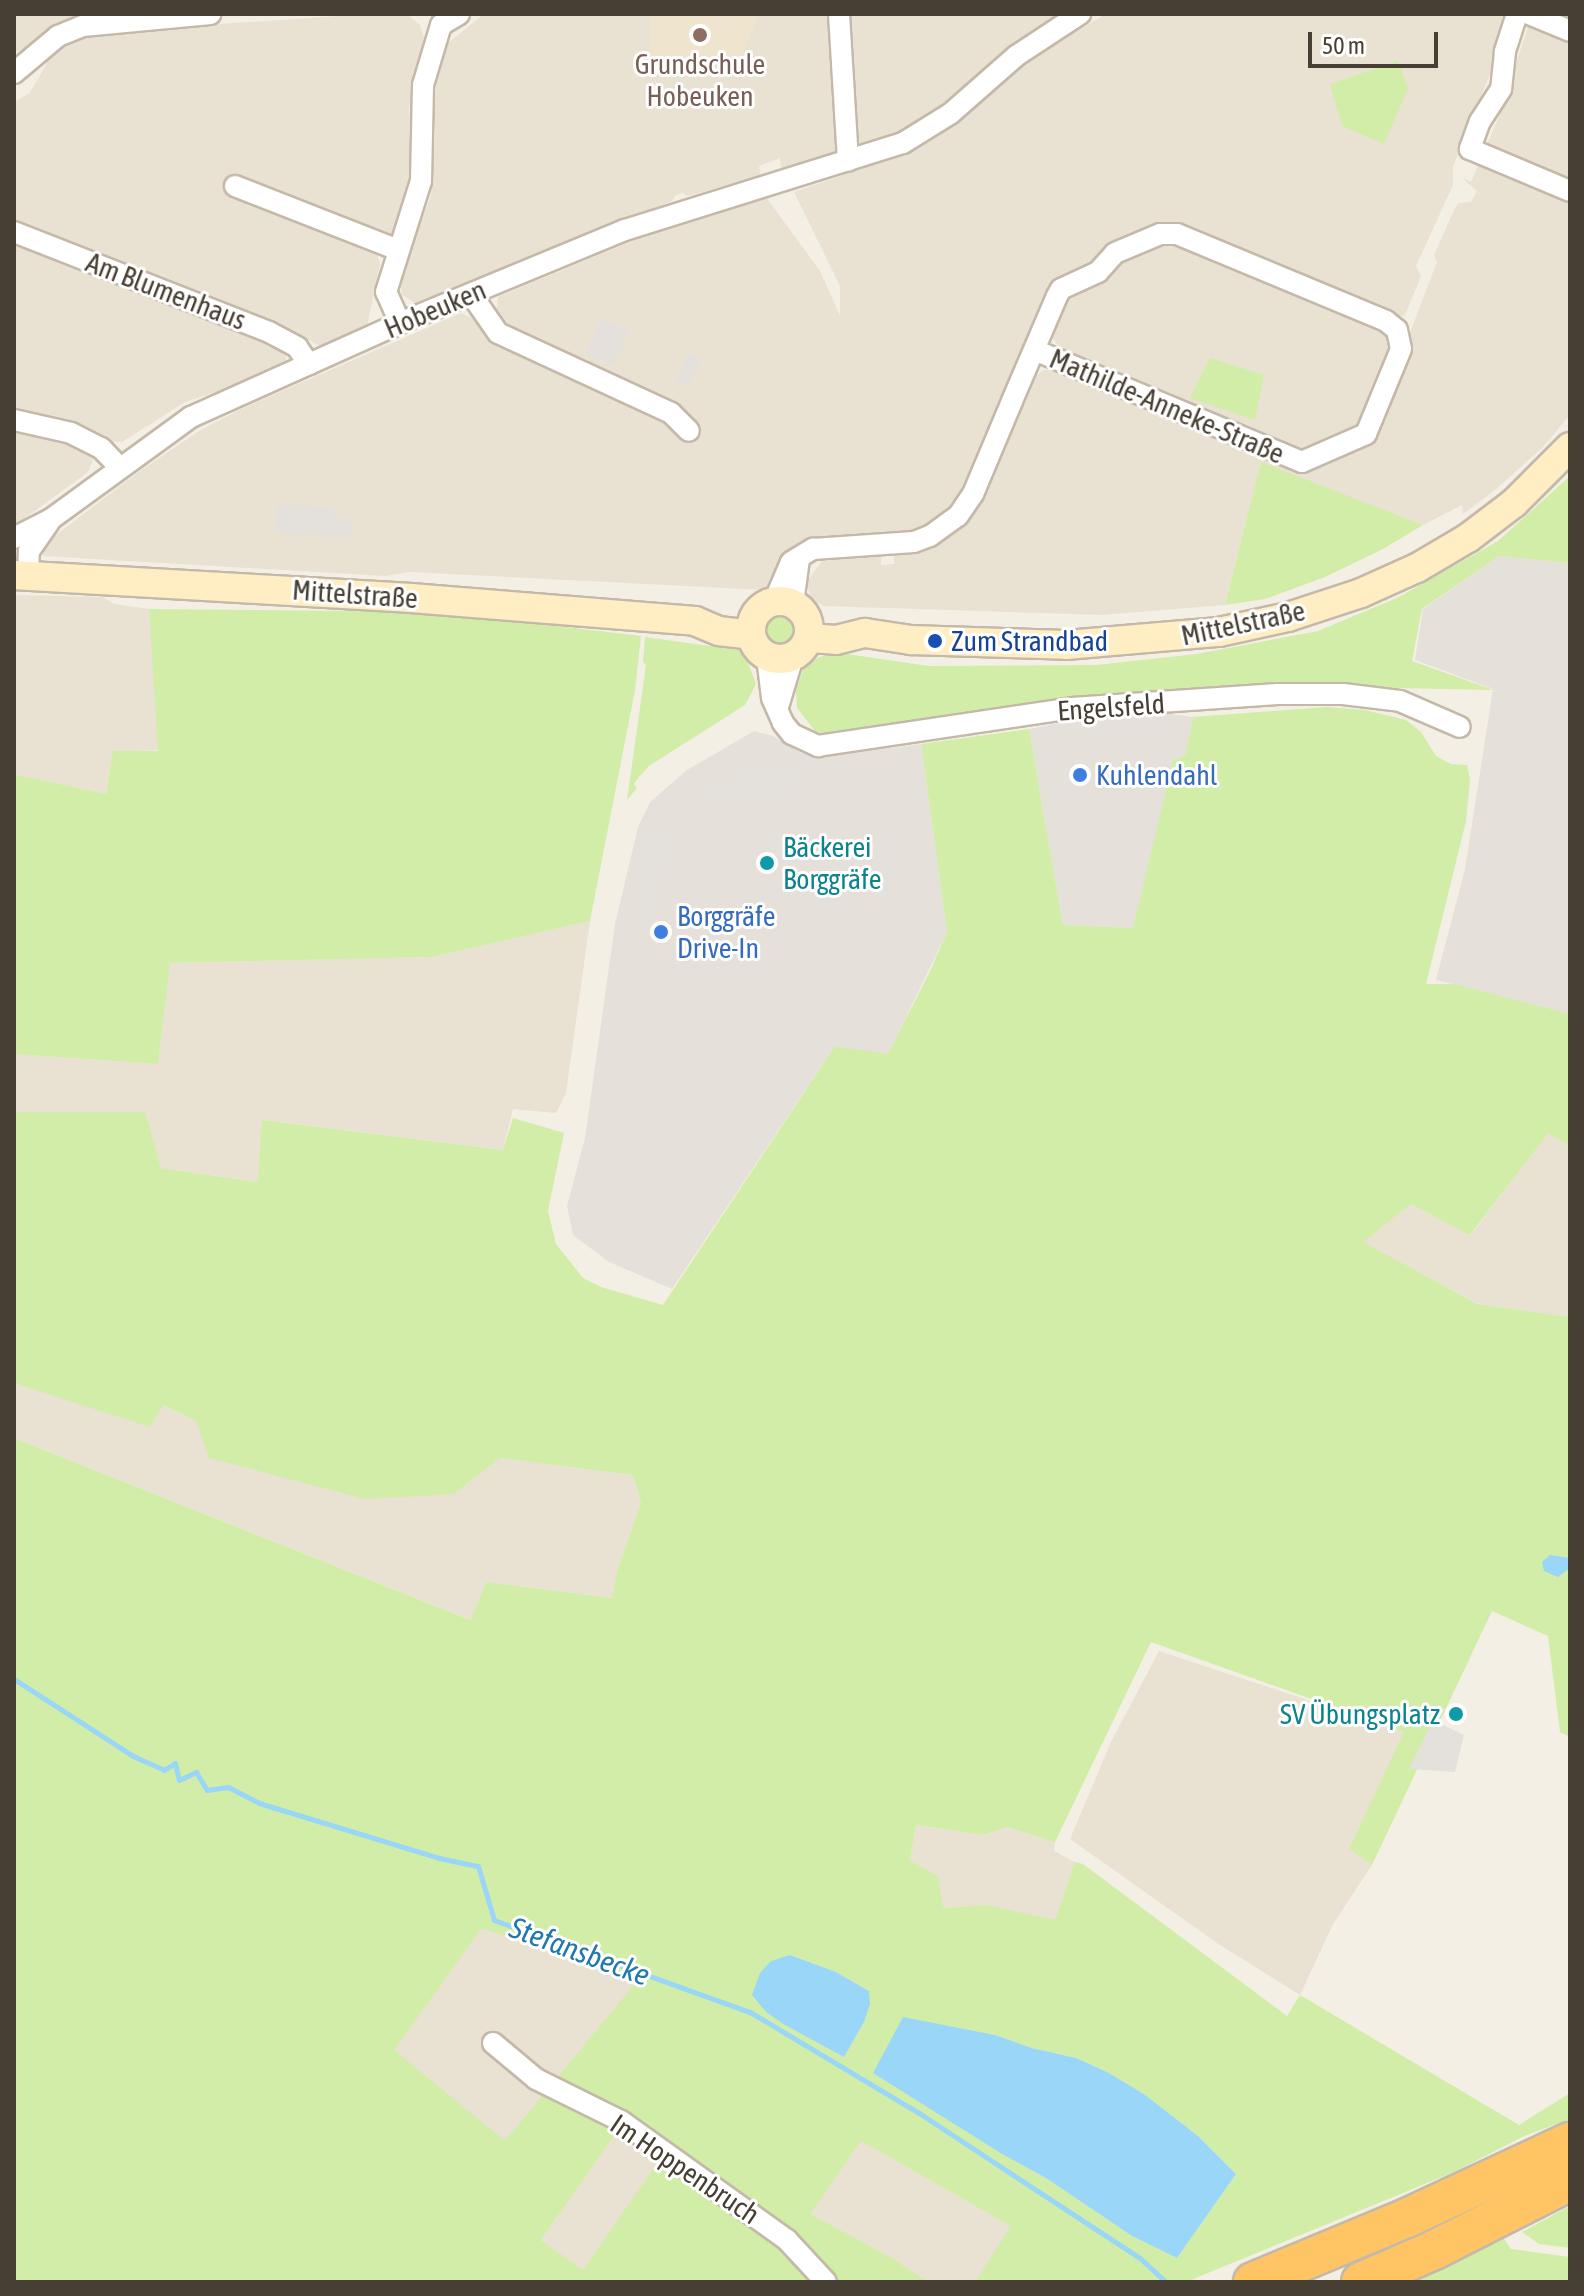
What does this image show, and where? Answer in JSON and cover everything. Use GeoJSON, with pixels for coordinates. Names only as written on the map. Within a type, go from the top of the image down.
{"type":"FeatureCollection","features":[{"type":"Feature","properties":{"kind":"highway"},"geometry":{"type":"LineString","coordinates":[[1361,2282],[1521,2186],[1570,2142]]}},
{"type":"Feature","properties":{"kind":"highway"},"geometry":{"type":"LineString","coordinates":[[1253,2282],[1521,2186],[1570,2181]]}},
{"type":"Feature","properties":{"kind":"main road","name":"Mittelstraße"},"geometry":{"type":"LineString","coordinates":[[21,576],[380,595],[695,621],[719,631],[781,628],[836,640],[865,633],[911,640],[1066,645],[1219,632],[1288,617],[1361,593],[1417,568],[1468,538],[1514,503],[1570,447]]}},
{"type":"Feature","properties":{"kind":"street"},"geometry":{"type":"LineString","coordinates":[[14,73],[58,36],[83,26],[210,14]]}},
{"type":"Feature","properties":{"kind":"street"},"geometry":{"type":"LineString","coordinates":[[400,323],[386,292],[421,181],[423,85],[433,20],[459,14]]}},
{"type":"Feature","properties":{"kind":"street"},"geometry":{"type":"LineString","coordinates":[[839,14],[848,161]]}},
{"type":"Feature","properties":{"kind":"street","name":"Hobeuken"},"geometry":{"type":"LineString","coordinates":[[14,538],[51,519],[191,417],[400,323],[625,230],[903,143],[930,129],[1016,56],[1080,14]]}},
{"type":"Feature","properties":{"kind":"street"},"geometry":{"type":"LineString","coordinates":[[1517,14],[1505,52],[1501,89],[1480,121],[1470,149],[1570,191]]}},
{"type":"Feature","properties":{"kind":"street"},"geometry":{"type":"LineString","coordinates":[[1529,14],[1570,31]]}},
{"type":"Feature","properties":{"kind":"street"},"geometry":{"type":"LineString","coordinates":[[235,186],[398,250]]}},
{"type":"Feature","properties":{"kind":"street","name":"Am Blumenhaus"},"geometry":{"type":"LineString","coordinates":[[14,232],[269,332],[297,347],[309,364]]}},
{"type":"Feature","properties":{"kind":"street","name":"Mathilde-Anneke-Straße"},"geometry":{"type":"LineString","coordinates":[[781,628],[799,559],[824,547],[914,542],[930,536],[958,516],[973,494],[1034,350],[1061,289],[1098,272],[1115,253],[1167,233],[1386,321],[1397,330],[1401,349],[1366,434],[1302,462],[1034,350]]}},
{"type":"Feature","properties":{"kind":"street"},"geometry":{"type":"LineString","coordinates":[[471,294],[498,333],[671,413],[689,431]]}},
{"type":"Feature","properties":{"kind":"street"},"geometry":{"type":"LineString","coordinates":[[14,420],[71,433],[101,448],[120,468]]}},
{"type":"Feature","properties":{"kind":"street","name":"Hobeuken"},"geometry":{"type":"LineString","coordinates":[[21,576],[29,551],[51,519]]}},
{"type":"Feature","properties":{"kind":"street","name":"Engelsfeld"},"geometry":{"type":"LineString","coordinates":[[781,628],[767,678],[772,698],[783,723],[792,734],[818,746],[1085,707],[1278,694],[1343,694],[1400,701],[1460,727]]}},
{"type":"Feature","properties":{"kind":"street","name":"Im Hoppenbruch"},"geometry":{"type":"LineString","coordinates":[[493,2043],[536,2079],[621,2121],[774,2231],[826,2282]]}},
{"type":"Feature","properties":{"kind":"shaded area"},"geometry":{"type":"Polygon","coordinates":[[[14,14],[84,14],[64,21],[28,49],[14,52],[14,14]]]}},
{"type":"Feature","properties":{"kind":"shaded area"},"geometry":{"type":"Polygon","coordinates":[[[369,14],[409,16],[420,25],[424,38],[409,108],[412,160],[408,198],[393,235],[376,251],[380,265],[367,326],[360,333],[321,346],[289,331],[280,344],[286,349],[286,364],[266,376],[185,402],[122,442],[108,441],[54,419],[14,412],[14,102],[30,93],[52,54],[71,40],[98,32],[369,14]]]}},
{"type":"Feature","properties":{"kind":"shaded area"},"geometry":{"type":"Polygon","coordinates":[[[484,14],[650,14],[650,59],[740,59],[758,14],[828,14],[840,52],[842,144],[837,153],[781,169],[780,158],[759,166],[761,175],[688,196],[682,193],[672,201],[415,303],[402,295],[400,280],[431,195],[434,156],[431,104],[436,77],[448,43],[484,14]]]}},
{"type":"Feature","properties":{"kind":"shaded area","name":"Grundschule Hobeuken"},"geometry":{"type":"Polygon","coordinates":[[[650,14],[758,14],[741,59],[650,59],[650,14]]]}},
{"type":"Feature","properties":{"kind":"shaded area"},"geometry":{"type":"Polygon","coordinates":[[[835,14],[1058,14],[1018,41],[925,118],[903,131],[856,147],[835,14]]]}},
{"type":"Feature","properties":{"kind":"shaded area"},"geometry":{"type":"Polygon","coordinates":[[[1106,14],[1509,14],[1490,74],[1453,167],[1453,185],[1416,266],[1421,276],[1405,315],[1398,317],[1185,228],[1094,262],[1057,280],[1047,293],[972,469],[951,506],[924,527],[903,533],[803,540],[781,556],[773,580],[764,590],[410,572],[385,576],[43,556],[43,545],[137,473],[199,431],[241,409],[461,313],[476,320],[496,318],[498,297],[673,224],[766,197],[820,271],[840,316],[840,286],[794,192],[901,155],[931,141],[1036,55],[1106,14]]]}},
{"type":"Feature","properties":{"kind":"shaded area"},"geometry":{"type":"Polygon","coordinates":[[[1532,14],[1570,14],[1570,415],[1542,448],[1495,490],[1463,514],[1462,505],[1423,525],[1261,463],[1225,605],[1102,615],[824,606],[810,598],[807,581],[822,561],[881,556],[881,565],[894,564],[894,556],[938,545],[957,532],[980,504],[1032,380],[1043,370],[1057,370],[1291,470],[1317,469],[1366,447],[1380,430],[1409,359],[1409,335],[1437,262],[1434,255],[1455,208],[1459,203],[1471,202],[1477,191],[1462,178],[1471,182],[1498,119],[1532,14]]]}},
{"type":"Feature","properties":{"kind":"shaded area"},"geometry":{"type":"Polygon","coordinates":[[[1163,243],[1175,244],[1387,335],[1391,350],[1358,429],[1303,452],[1063,353],[1052,337],[1069,295],[1100,282],[1119,262],[1163,243]]]}},
{"type":"Feature","properties":{"kind":"shaded area"},"geometry":{"type":"Polygon","coordinates":[[[601,318],[629,330],[614,366],[586,354],[601,318]]]}},
{"type":"Feature","properties":{"kind":"shaded area"},"geometry":{"type":"Polygon","coordinates":[[[688,354],[701,360],[688,388],[675,382],[688,354]]]}},
{"type":"Feature","properties":{"kind":"shaded area"},"geometry":{"type":"Polygon","coordinates":[[[14,430],[49,436],[85,449],[93,460],[88,472],[14,526],[14,430]]]}},
{"type":"Feature","properties":{"kind":"shaded area"},"geometry":{"type":"Polygon","coordinates":[[[277,504],[334,508],[334,519],[353,521],[351,538],[275,533],[277,504]]]}},
{"type":"Feature","properties":{"kind":"shaded area"},"geometry":{"type":"Polygon","coordinates":[[[1499,556],[1570,563],[1570,1014],[1436,980],[1465,869],[1493,689],[1415,660],[1423,609],[1499,556]]]}},
{"type":"Feature","properties":{"kind":"shaded area"},"geometry":{"type":"Polygon","coordinates":[[[14,595],[102,597],[114,604],[149,609],[163,750],[113,752],[106,794],[14,774],[14,595]]]}},
{"type":"Feature","properties":{"kind":"shaded area"},"geometry":{"type":"Polygon","coordinates":[[[1158,712],[1193,717],[1185,755],[1173,760],[1134,928],[1063,925],[1029,729],[1110,713],[1158,712]]]}},
{"type":"Feature","properties":{"kind":"shaded area"},"geometry":{"type":"Polygon","coordinates":[[[754,731],[773,736],[801,753],[843,754],[921,744],[947,932],[888,1055],[835,1046],[672,1289],[609,1262],[573,1235],[567,1206],[585,1138],[615,924],[638,827],[650,802],[687,770],[754,731]]]}},
{"type":"Feature","properties":{"kind":"shaded area"},"geometry":{"type":"Polygon","coordinates":[[[797,773],[798,786],[709,798],[707,786],[797,773]]]}},
{"type":"Feature","properties":{"kind":"shaded area"},"geometry":{"type":"Polygon","coordinates":[[[651,837],[664,840],[653,903],[640,901],[651,837]]]}},
{"type":"Feature","properties":{"kind":"shaded area"},"geometry":{"type":"Polygon","coordinates":[[[755,919],[757,932],[704,939],[702,927],[755,919]]]}},
{"type":"Feature","properties":{"kind":"shaded area"},"geometry":{"type":"Polygon","coordinates":[[[590,921],[566,1093],[556,1113],[513,1109],[503,1150],[263,1120],[259,1182],[161,1168],[144,1112],[14,1112],[14,1054],[158,1064],[169,963],[432,957],[590,921]]]}},
{"type":"Feature","properties":{"kind":"shaded area"},"geometry":{"type":"Polygon","coordinates":[[[1548,1132],[1570,1146],[1570,1317],[1479,1304],[1362,1242],[1411,1204],[1471,1235],[1548,1132]]]}},
{"type":"Feature","properties":{"kind":"shaded area"},"geometry":{"type":"Polygon","coordinates":[[[14,1383],[150,1426],[162,1405],[196,1421],[454,1494],[500,1458],[633,1475],[641,1503],[618,1568],[613,1598],[486,1582],[472,1620],[14,1438],[14,1383]]]}},
{"type":"Feature","properties":{"kind":"shaded area"},"geometry":{"type":"Polygon","coordinates":[[[1159,1651],[1405,1732],[1349,1849],[1372,1865],[1333,1924],[1300,1995],[1217,1943],[1070,1839],[1111,1742],[1159,1651]]]}},
{"type":"Feature","properties":{"kind":"shaded area"},"geometry":{"type":"Polygon","coordinates":[[[1433,1720],[1464,1735],[1455,1772],[1409,1769],[1433,1720]]]}},
{"type":"Feature","properties":{"kind":"shaded area"},"geometry":{"type":"Polygon","coordinates":[[[916,1825],[983,1835],[1007,1827],[1055,1842],[1054,1851],[1075,1862],[1055,1921],[987,1905],[943,1908],[910,1861],[916,1825]]]}},
{"type":"Feature","properties":{"kind":"shaded area"},"geometry":{"type":"Polygon","coordinates":[[[481,1929],[543,1946],[636,1982],[505,2142],[393,2050],[481,1929]]]}},
{"type":"Feature","properties":{"kind":"shaded area"},"geometry":{"type":"Polygon","coordinates":[[[620,2126],[663,2155],[583,2271],[541,2240],[620,2126]]]}},
{"type":"Feature","properties":{"kind":"shaded area"},"geometry":{"type":"Polygon","coordinates":[[[861,2141],[1012,2226],[975,2282],[928,2282],[894,2259],[809,2214],[861,2141]]]}},
{"type":"Feature","properties":{"kind":"green space"},"geometry":{"type":"Polygon","coordinates":[[[1398,61],[1408,89],[1384,144],[1342,126],[1330,84],[1398,61]]]}},
{"type":"Feature","properties":{"kind":"green space"},"geometry":{"type":"Polygon","coordinates":[[[1210,358],[1264,375],[1255,420],[1190,398],[1210,358]]]}},
{"type":"Feature","properties":{"kind":"green space"},"geometry":{"type":"Polygon","coordinates":[[[1261,462],[1423,525],[1383,549],[1325,577],[1265,599],[1225,605],[1261,462]]]}},
{"type":"Feature","properties":{"kind":"green space"},"geometry":{"type":"Polygon","coordinates":[[[1570,476],[1570,563],[1499,556],[1422,609],[1412,661],[1494,690],[1346,687],[1115,693],[825,734],[815,731],[797,708],[796,691],[805,663],[833,652],[929,666],[1096,665],[1197,654],[1318,631],[1399,597],[1498,541],[1570,476]]]}},
{"type":"Feature","properties":{"kind":"green space"},"geometry":{"type":"Polygon","coordinates":[[[149,609],[443,612],[641,636],[635,690],[590,921],[432,957],[170,963],[158,1064],[14,1054],[14,774],[106,794],[113,751],[158,751],[149,609]]]}},
{"type":"Feature","properties":{"kind":"green space"},"geometry":{"type":"Polygon","coordinates":[[[780,612],[793,617],[798,630],[793,643],[780,648],[767,643],[762,630],[767,617],[780,612]]]}},
{"type":"Feature","properties":{"kind":"green space"},"geometry":{"type":"Polygon","coordinates":[[[645,637],[738,650],[746,657],[756,684],[745,705],[649,766],[634,784],[637,788],[627,800],[646,665],[643,662],[645,637]]]}},
{"type":"Feature","properties":{"kind":"green space"},"geometry":{"type":"Polygon","coordinates":[[[1327,707],[1365,710],[1406,720],[1421,732],[1436,756],[1451,764],[1467,765],[1470,780],[1466,821],[1426,984],[1455,984],[1570,1014],[1570,1146],[1548,1133],[1470,1235],[1411,1204],[1363,1242],[1478,1304],[1570,1317],[1570,1737],[1560,1732],[1548,1636],[1492,1611],[1372,1865],[1349,1849],[1404,1732],[1151,1642],[1055,1842],[1007,1827],[983,1835],[916,1825],[910,1861],[938,1876],[943,1908],[987,1905],[1055,1920],[1075,1862],[1083,1864],[1287,2016],[1300,1995],[1519,2125],[1570,2093],[1570,2119],[1524,2136],[1454,2172],[1186,2282],[975,2282],[1011,2226],[861,2141],[810,2214],[894,2259],[928,2282],[14,2282],[14,1438],[471,1620],[486,1582],[612,1598],[618,1568],[641,1503],[633,1475],[500,1458],[454,1494],[365,1499],[209,1458],[196,1421],[163,1405],[150,1427],[14,1383],[14,1112],[145,1112],[161,1168],[258,1182],[262,1120],[503,1150],[513,1118],[564,1133],[548,1211],[556,1244],[583,1278],[601,1287],[663,1305],[835,1046],[888,1054],[931,969],[947,932],[921,744],[1029,729],[1063,925],[1133,928],[1173,760],[1185,755],[1193,717],[1327,707]],[[481,1929],[394,2050],[505,2141],[636,1982],[543,1946],[481,1929]],[[790,1955],[785,2025],[844,2056],[864,2022],[869,1991],[836,1972],[790,1955]],[[903,2018],[874,2073],[1002,2154],[1046,2178],[1132,2236],[1177,2258],[1236,2174],[1198,2136],[1144,2094],[1107,2072],[1076,2058],[995,2035],[903,2018]],[[620,2127],[541,2240],[583,2270],[662,2156],[620,2127]]]}},
{"type":"Feature","properties":{"kind":"green space"},"geometry":{"type":"Polygon","coordinates":[[[1570,2206],[1570,2248],[1539,2244],[1522,2232],[1570,2206]]]}},
{"type":"Feature","properties":{"kind":"green space"},"geometry":{"type":"Polygon","coordinates":[[[1504,2239],[1511,2249],[1570,2257],[1570,2282],[1401,2282],[1504,2239]]]}},
{"type":"Feature","properties":{"kind":"water"},"geometry":{"type":"Polygon","coordinates":[[[1550,1555],[1570,1558],[1570,1568],[1558,1577],[1544,1571],[1542,1562],[1550,1555]]]}},
{"type":"Feature","properties":{"kind":"water"},"geometry":{"type":"Polygon","coordinates":[[[790,1955],[836,1972],[869,1991],[870,2004],[864,2022],[844,2057],[785,2025],[766,2012],[752,1995],[760,1973],[771,1961],[790,1955]]]}},
{"type":"Feature","properties":{"kind":"water"},"geometry":{"type":"Polygon","coordinates":[[[903,2017],[995,2035],[1076,2058],[1107,2072],[1144,2094],[1198,2136],[1236,2174],[1177,2258],[1132,2236],[1046,2178],[873,2073],[903,2017]]]}},
{"type":"Feature","properties":{"kind":"waterway","name":"Stefansbecke"},"geometry":{"type":"LineString","coordinates":[[14,1679],[133,1756],[164,1770],[175,1763],[179,1780],[196,1772],[207,1790],[228,1787],[259,1803],[439,1858],[478,1866],[494,1920],[750,2012],[919,2113],[1140,2258],[1166,2282]]}},
{"type":"Feature","properties":{"kind":"place","name":"Grundschule Hobeuken"},"geometry":{"type":"Point","coordinates":[700,35]}},
{"type":"Feature","properties":{"kind":"place","name":"Zum Strandbad"},"geometry":{"type":"Point","coordinates":[935,641]}},
{"type":"Feature","properties":{"kind":"place","name":"Kuhlendahl"},"geometry":{"type":"Point","coordinates":[1080,775]}},
{"type":"Feature","properties":{"kind":"place","name":"Bäckerei Borggräfe"},"geometry":{"type":"Point","coordinates":[767,863]}},
{"type":"Feature","properties":{"kind":"place","name":"Borggräfe Drive-In"},"geometry":{"type":"Point","coordinates":[661,932]}},
{"type":"Feature","properties":{"kind":"place","name":"SV Übungsplatz"},"geometry":{"type":"Point","coordinates":[1456,1714]}}]}
